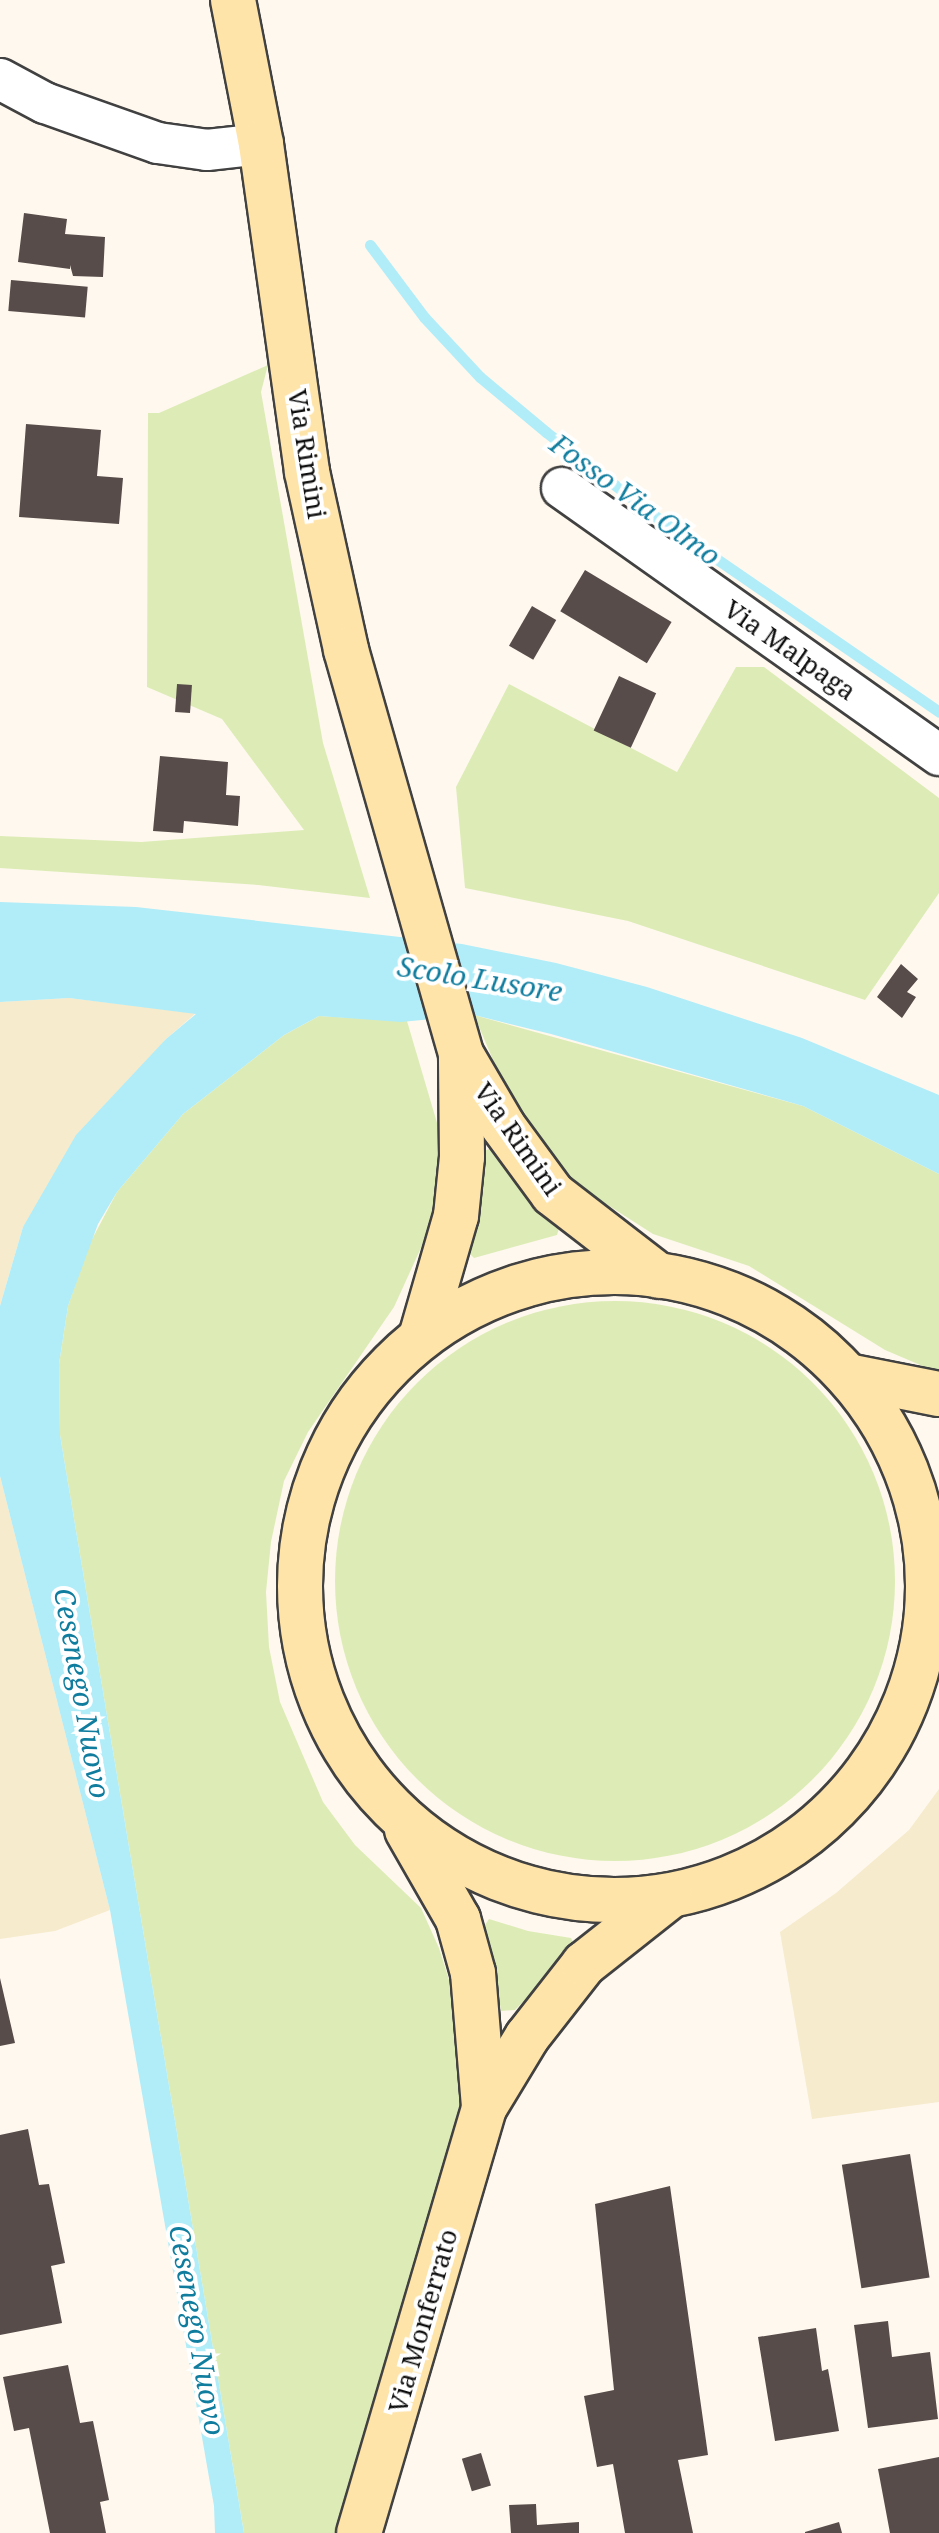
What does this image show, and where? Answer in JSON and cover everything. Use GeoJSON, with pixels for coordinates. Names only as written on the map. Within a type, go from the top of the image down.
{"type":"FeatureCollection","features":[{"type":"Feature","properties":{"kind":"main road","name":"Via Rimini"},"geometry":{"type":"LineString","coordinates":[[233,0],[261,144],[307,472],[346,650],[455,1036],[503,1126],[553,1194],[659,1276]]}},
{"type":"Feature","properties":{"kind":"main road","name":"Via Rimini"},"geometry":{"type":"LineString","coordinates":[[421,1337],[456,1216],[462,1157],[455,1036]]}},
{"type":"Feature","properties":{"kind":"main road"},"geometry":{"type":"LineString","coordinates":[[618,1272],[659,1276],[706,1286],[756,1306],[799,1333],[848,1376],[882,1421],[901,1458],[916,1499],[934,1595],[919,1663],[897,1723],[867,1774],[832,1814],[785,1850],[728,1879],[670,1896],[602,1901],[540,1892],[458,1860],[399,1818],[331,1727],[309,1671],[299,1608],[303,1530],[329,1451],[371,1385],[421,1337],[459,1312],[538,1281],[618,1272]]}},
{"type":"Feature","properties":{"kind":"main road"},"geometry":{"type":"LineString","coordinates":[[848,1376],[939,1394]]}},
{"type":"Feature","properties":{"kind":"main road","name":"Via Monferrato"},"geometry":{"type":"LineString","coordinates":[[399,1818],[458,1919],[462,1932],[473,1973],[484,2108]]}},
{"type":"Feature","properties":{"kind":"main road","name":"Via Monferrato"},"geometry":{"type":"LineString","coordinates":[[359,2533],[484,2108],[527,2037],[584,1964],[670,1896]]}},
{"type":"Feature","properties":{"kind":"street"},"geometry":{"type":"LineString","coordinates":[[0,79],[45,103],[158,143],[207,150],[261,144]]}},
{"type":"Feature","properties":{"kind":"street","name":"Via Malpaga"},"geometry":{"type":"LineString","coordinates":[[562,488],[939,755]]}},
{"type":"Feature","properties":{"kind":"shaded area"},"geometry":{"type":"Polygon","coordinates":[[[69,998],[196,1013],[166,1039],[23,1227],[0,1306],[0,1002],[69,998]]]}},
{"type":"Feature","properties":{"kind":"shaded area"},"geometry":{"type":"Polygon","coordinates":[[[0,1476],[110,1910],[55,1931],[0,1939],[0,1476]]]}},
{"type":"Feature","properties":{"kind":"shaded area"},"geometry":{"type":"Polygon","coordinates":[[[939,1789],[939,2102],[812,2119],[780,1932],[836,1893],[909,1830],[939,1789]]]}},
{"type":"Feature","properties":{"kind":"green space"},"geometry":{"type":"Polygon","coordinates":[[[268,365],[261,392],[323,743],[370,898],[258,885],[0,868],[0,836],[141,842],[304,830],[222,719],[147,687],[148,413],[159,413],[268,365]]]}},
{"type":"Feature","properties":{"kind":"green space"},"geometry":{"type":"Polygon","coordinates":[[[736,667],[764,667],[939,798],[939,893],[865,1000],[628,921],[465,888],[456,787],[509,684],[677,772],[736,667]]]}},
{"type":"Feature","properties":{"kind":"green space"},"geometry":{"type":"Polygon","coordinates":[[[474,1015],[803,1106],[939,1174],[939,1373],[885,1350],[749,1266],[653,1234],[575,1184],[542,1150],[513,1107],[474,1015]]]}},
{"type":"Feature","properties":{"kind":"green space"},"geometry":{"type":"Polygon","coordinates":[[[319,1016],[407,1021],[440,1133],[437,1193],[425,1239],[394,1307],[308,1432],[284,1481],[271,1542],[266,1592],[269,1647],[280,1702],[323,1802],[355,1845],[421,1908],[439,1948],[455,1999],[464,2085],[448,2156],[339,2533],[244,2533],[60,1435],[59,1364],[68,1306],[89,1245],[117,1192],[183,1114],[284,1035],[319,1016]]]}},
{"type":"Feature","properties":{"kind":"green space"},"geometry":{"type":"Polygon","coordinates":[[[495,1147],[561,1222],[557,1235],[474,1258],[465,1249],[481,1152],[495,1147]]]}},
{"type":"Feature","properties":{"kind":"green space"},"geometry":{"type":"Polygon","coordinates":[[[615,1301],[670,1307],[722,1323],[770,1348],[813,1383],[848,1426],[873,1474],[889,1526],[895,1581],[889,1636],[873,1688],[848,1736],[813,1779],[770,1814],[722,1839],[670,1855],[615,1861],[560,1855],[508,1839],[460,1814],[417,1779],[382,1736],[357,1688],[341,1636],[335,1581],[341,1526],[357,1474],[382,1426],[417,1383],[460,1348],[508,1323],[560,1307],[615,1301]]]}},
{"type":"Feature","properties":{"kind":"green space"},"geometry":{"type":"Polygon","coordinates":[[[489,1919],[528,1931],[571,1938],[576,1948],[515,2010],[501,2011],[496,1977],[481,1931],[489,1919]]]}},
{"type":"Feature","properties":{"kind":"water"},"geometry":{"type":"Polygon","coordinates":[[[0,902],[136,907],[462,944],[556,963],[647,987],[802,1038],[939,1095],[939,1174],[803,1106],[551,1034],[474,1015],[401,1022],[319,1016],[284,1035],[183,1114],[117,1192],[98,1224],[68,1306],[59,1364],[60,1435],[244,2533],[215,2533],[214,2506],[110,1910],[0,1476],[0,1306],[23,1227],[76,1135],[166,1039],[196,1014],[69,998],[0,1002],[0,902]]]}},
{"type":"Feature","properties":{"kind":"building"},"geometry":{"type":"Polygon","coordinates":[[[24,213],[67,219],[65,234],[105,237],[103,277],[73,276],[70,265],[70,269],[18,262],[24,213]]]}},
{"type":"Feature","properties":{"kind":"building"},"geometry":{"type":"Polygon","coordinates":[[[11,280],[88,287],[85,318],[8,311],[11,280]]]}},
{"type":"Feature","properties":{"kind":"building"},"geometry":{"type":"Polygon","coordinates":[[[26,424],[101,430],[97,476],[123,478],[119,524],[19,517],[26,424]]]}},
{"type":"Feature","properties":{"kind":"building"},"geometry":{"type":"Polygon","coordinates":[[[585,570],[672,622],[647,663],[560,611],[585,570]]]}},
{"type":"Feature","properties":{"kind":"building"},"geometry":{"type":"Polygon","coordinates":[[[532,606],[556,620],[533,660],[509,646],[532,606]]]}},
{"type":"Feature","properties":{"kind":"building"},"geometry":{"type":"Polygon","coordinates":[[[619,676],[656,693],[631,748],[594,730],[619,676]]]}},
{"type":"Feature","properties":{"kind":"building"},"geometry":{"type":"Polygon","coordinates":[[[177,684],[192,685],[190,713],[175,712],[177,684]]]}},
{"type":"Feature","properties":{"kind":"building"},"geometry":{"type":"Polygon","coordinates":[[[160,756],[228,762],[226,795],[240,796],[238,826],[184,821],[183,833],[153,831],[160,756]]]}},
{"type":"Feature","properties":{"kind":"building"},"geometry":{"type":"Polygon","coordinates":[[[901,964],[918,979],[907,992],[916,997],[902,1018],[877,997],[901,964]]]}},
{"type":"Feature","properties":{"kind":"building"},"geometry":{"type":"Polygon","coordinates":[[[0,1978],[15,2043],[0,2046],[0,1978]]]}},
{"type":"Feature","properties":{"kind":"building"},"geometry":{"type":"Polygon","coordinates":[[[28,2129],[39,2185],[49,2184],[65,2263],[51,2266],[62,2323],[0,2335],[0,2135],[28,2129]]]}},
{"type":"Feature","properties":{"kind":"building"},"geometry":{"type":"Polygon","coordinates":[[[910,2154],[930,2277],[861,2288],[842,2165],[910,2154]]]}},
{"type":"Feature","properties":{"kind":"building"},"geometry":{"type":"Polygon","coordinates":[[[670,2186],[708,2455],[678,2460],[693,2533],[625,2533],[613,2464],[597,2467],[584,2396],[614,2390],[595,2204],[670,2186]]]}},
{"type":"Feature","properties":{"kind":"building"},"geometry":{"type":"Polygon","coordinates":[[[888,2321],[892,2357],[930,2352],[938,2419],[868,2428],[854,2325],[888,2321]]]}},
{"type":"Feature","properties":{"kind":"building"},"geometry":{"type":"Polygon","coordinates":[[[816,2328],[822,2371],[828,2369],[839,2431],[775,2441],[758,2337],[816,2328]]]}},
{"type":"Feature","properties":{"kind":"building"},"geometry":{"type":"Polygon","coordinates":[[[68,2365],[80,2423],[93,2421],[109,2500],[100,2502],[106,2533],[50,2533],[29,2428],[14,2431],[3,2377],[68,2365]]]}},
{"type":"Feature","properties":{"kind":"building"},"geometry":{"type":"Polygon","coordinates":[[[481,2453],[491,2486],[472,2491],[462,2459],[481,2453]]]}},
{"type":"Feature","properties":{"kind":"building"},"geometry":{"type":"Polygon","coordinates":[[[939,2457],[939,2533],[890,2533],[878,2469],[939,2457]]]}},
{"type":"Feature","properties":{"kind":"building"},"geometry":{"type":"Polygon","coordinates":[[[536,2504],[537,2525],[579,2522],[579,2533],[511,2533],[509,2505],[536,2504]]]}},
{"type":"Feature","properties":{"kind":"building"},"geometry":{"type":"Polygon","coordinates":[[[839,2522],[842,2533],[805,2533],[805,2532],[839,2522]]]}},
{"type":"Feature","properties":{"kind":"waterway","name":"Fosso Via Olmo"},"geometry":{"type":"LineString","coordinates":[[370,245],[424,317],[480,377],[546,432],[663,522],[939,712]]}},
{"type":"Feature","properties":{"kind":"water label","name":"Scolo Lusore"},"geometry":{"type":"Point","coordinates":[480,978]}},
{"type":"Feature","properties":{"kind":"water label","name":"Cesenego Nuovo"},"geometry":{"type":"Point","coordinates":[83,1693]}},
{"type":"Feature","properties":{"kind":"water label","name":"Cesenego Nuovo"},"geometry":{"type":"Point","coordinates":[198,2330]}}]}
